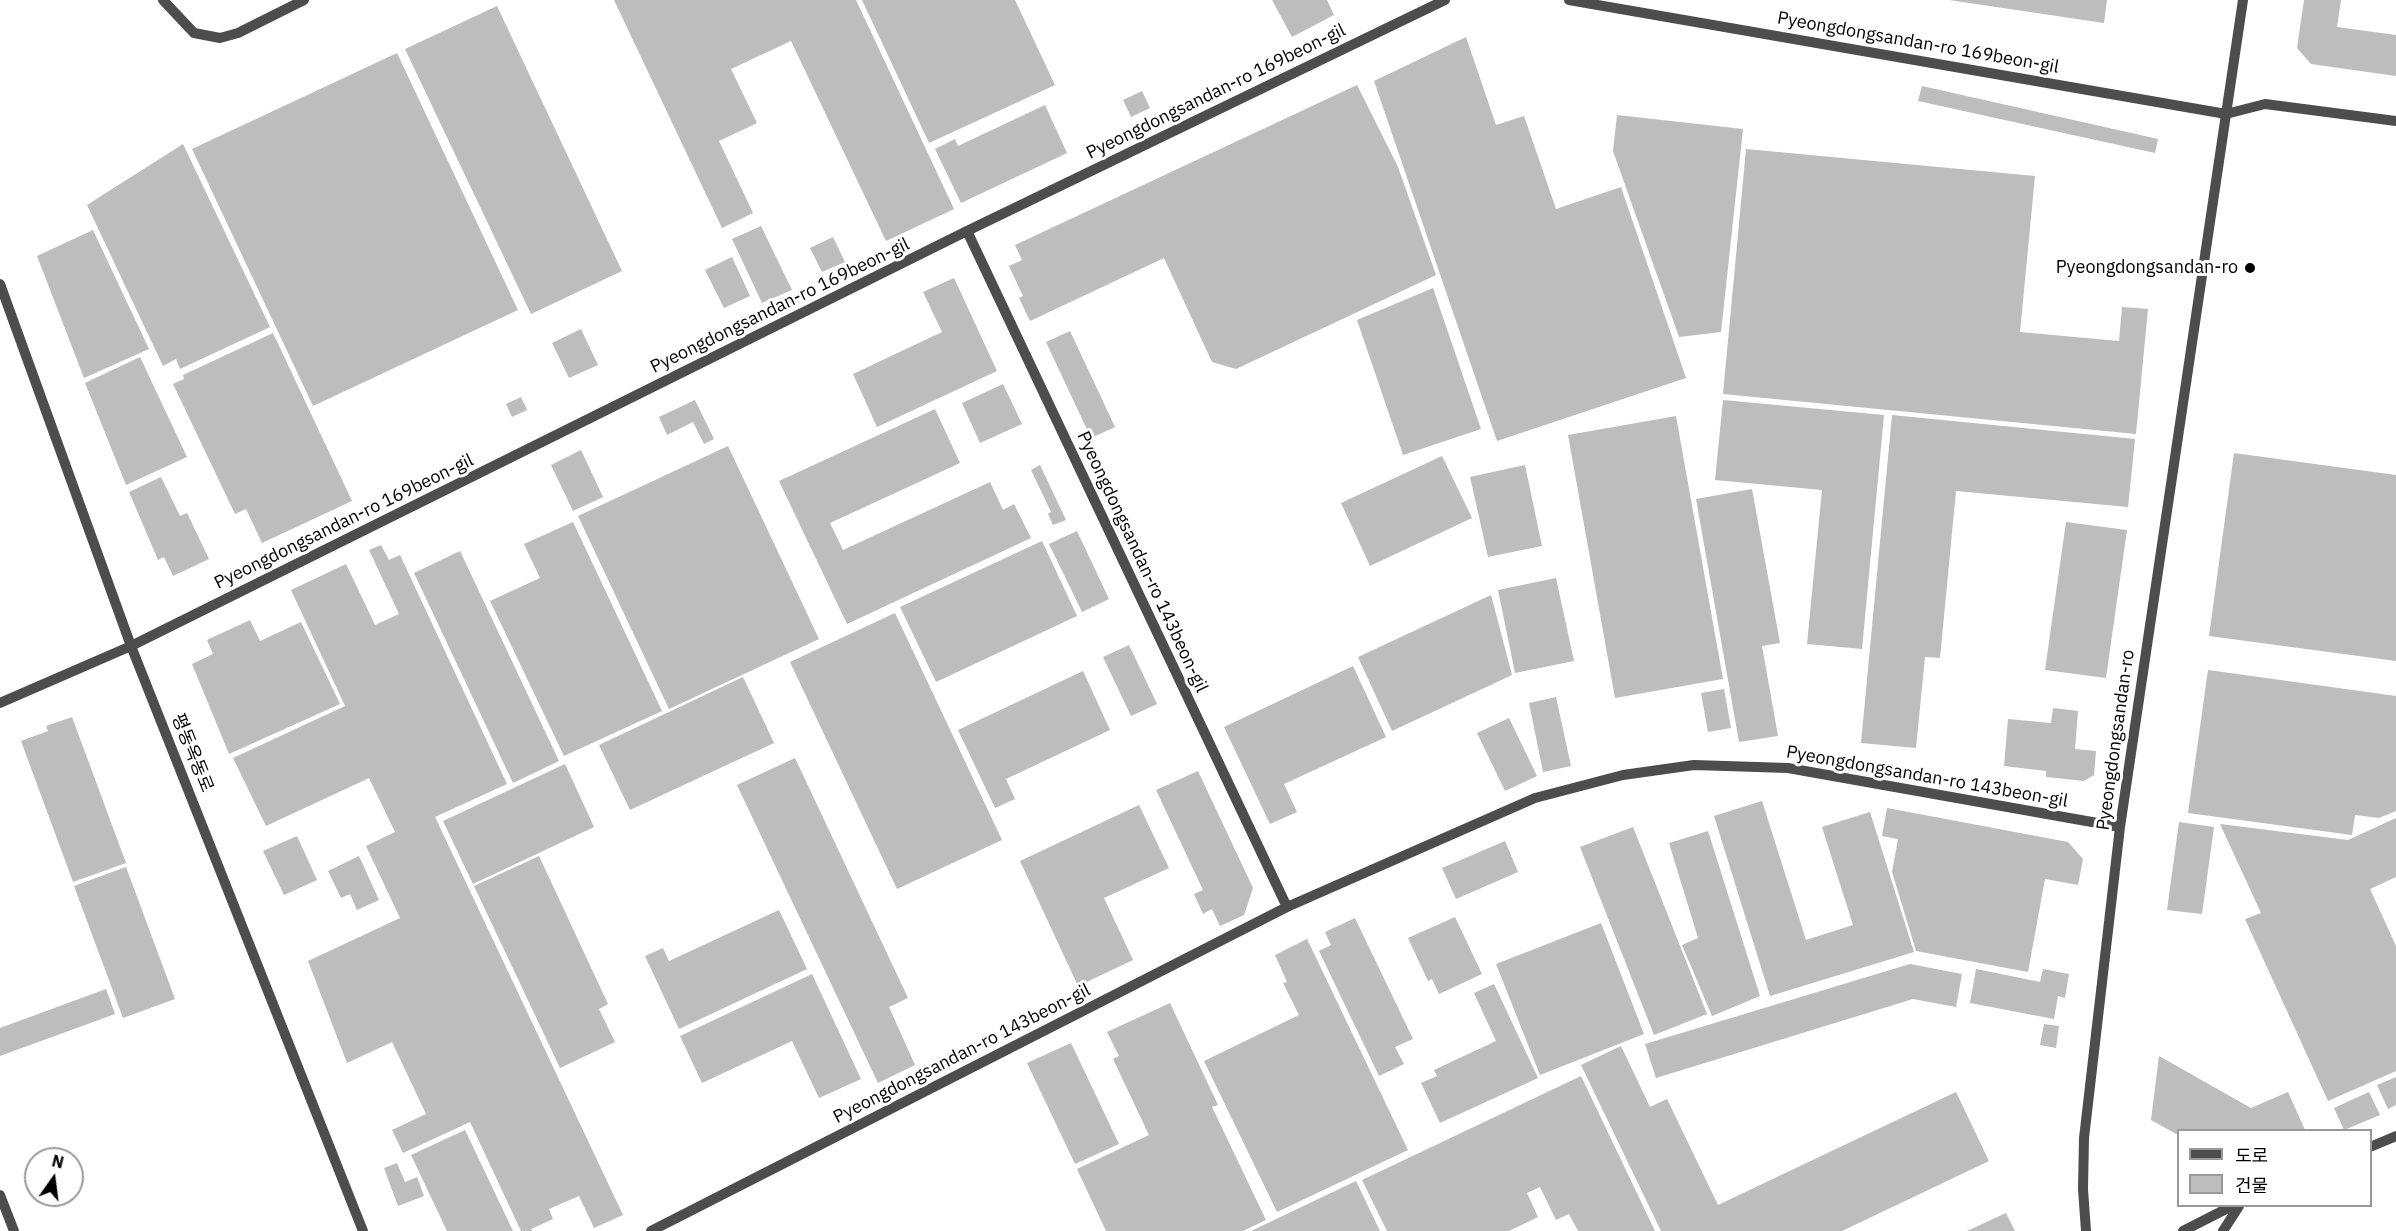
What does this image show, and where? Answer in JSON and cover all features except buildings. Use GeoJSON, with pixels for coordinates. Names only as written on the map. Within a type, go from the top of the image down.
{"type":"FeatureCollection","features":[{"type":"Feature","properties":{"kind":"street"},"geometry":{"type":"LineString","coordinates":[[163,0],[194,33],[220,38],[238,33],[299,1]]}},
{"type":"Feature","properties":{"kind":"street","name":"Pyeongdongsandan-ro 169beon-gil"},"geometry":{"type":"LineString","coordinates":[[0,703],[131,646],[967,231],[1445,0]]}},
{"type":"Feature","properties":{"kind":"street","name":"Pyeongdongsandan-ro 169beon-gil"},"geometry":{"type":"LineString","coordinates":[[1569,0],[2226,114]]}},
{"type":"Feature","properties":{"kind":"street","name":"Pyeongdongsandan-ro"},"geometry":{"type":"LineString","coordinates":[[2086,1231],[2082,1189],[2084,1138],[2120,827],[2243,0]]}},
{"type":"Feature","properties":{"kind":"street"},"geometry":{"type":"LineString","coordinates":[[2226,114],[2265,104],[2396,121]]}},
{"type":"Feature","properties":{"kind":"street","name":"Pyeongdongsandan-ro 143beon-gil"},"geometry":{"type":"LineString","coordinates":[[967,231],[1287,907]]}},
{"type":"Feature","properties":{"kind":"street","name":"평동옥동로"},"geometry":{"type":"LineString","coordinates":[[0,284],[131,646],[363,1231]]}},
{"type":"Feature","properties":{"kind":"street","name":"Pyeongdongsandan-ro 143beon-gil"},"geometry":{"type":"LineString","coordinates":[[651,1231],[1287,907],[1535,798],[1623,775],[1694,765],[1788,768],[2120,827]]}},
{"type":"Feature","properties":{"kind":"street"},"geometry":{"type":"LineString","coordinates":[[2372,1146],[2396,1136]]}},
{"type":"Feature","properties":{"kind":"street"},"geometry":{"type":"LineString","coordinates":[[0,1195],[14,1231]]}},
{"type":"Feature","properties":{"kind":"street"},"geometry":{"type":"LineString","coordinates":[[2183,1231],[2230,1207]]}},
{"type":"Feature","properties":{"kind":"street"},"geometry":{"type":"LineString","coordinates":[[2223,1231],[2239,1207]]}},
{"type":"Feature","properties":{"kind":"place","name":"Pyeongdongsandan-ro"},"geometry":{"type":"Point","coordinates":[2250,268]}}]}
